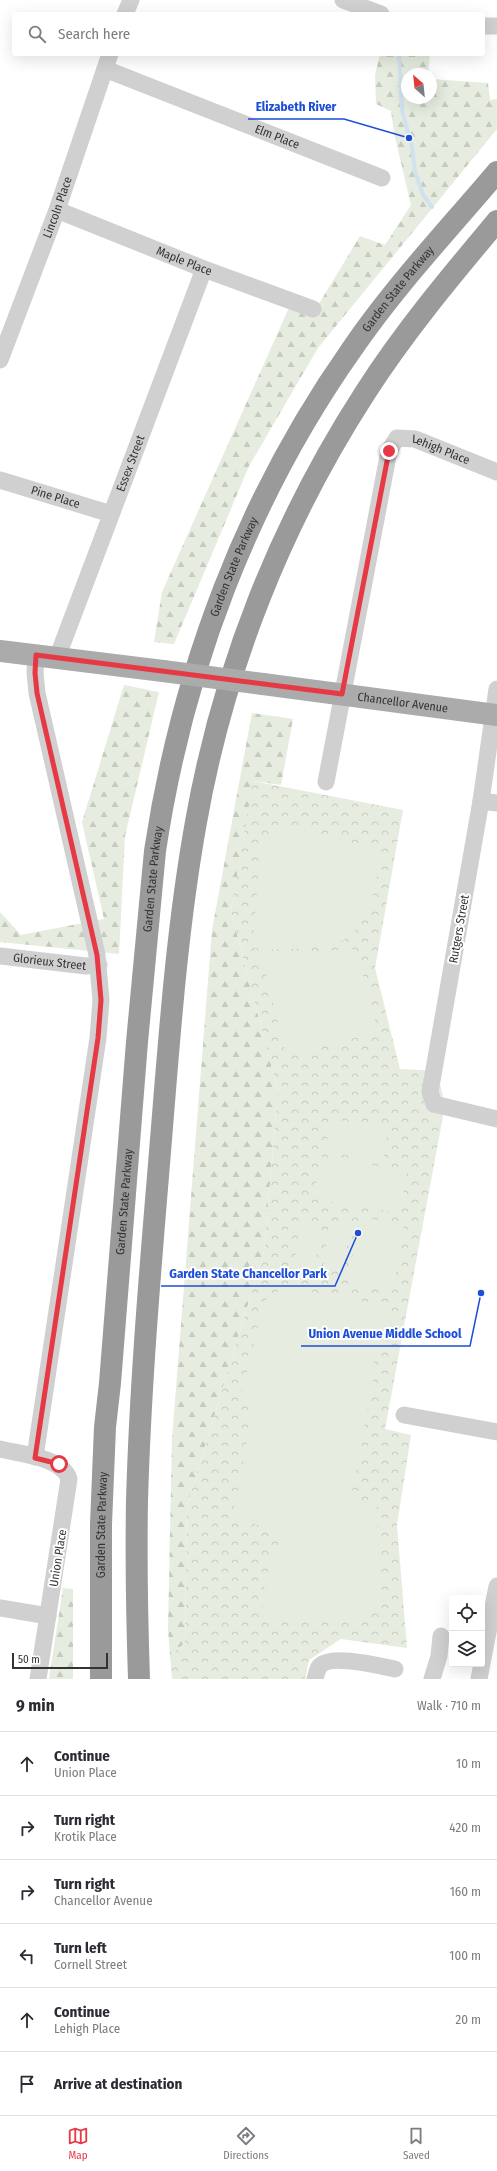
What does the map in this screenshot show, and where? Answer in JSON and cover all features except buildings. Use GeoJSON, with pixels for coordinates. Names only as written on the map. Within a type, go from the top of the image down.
{"type":"FeatureCollection","features":[{"type":"Feature","properties":{"kind":"highway","name":"Garden State Parkway"},"geometry":{"type":"LineString","coordinates":[[100,1677],[101,1524],[105,1434],[128,1136],[155,851],[163,803],[180,729],[204,644],[222,594],[259,509],[302,427],[352,348],[380,311],[497,172]]}},
{"type":"Feature","properties":{"kind":"highway"},"geometry":{"type":"LineString","coordinates":[[139,1679],[137,1499],[148,1294],[177,954],[195,826],[215,733],[232,676],[261,590],[320,468],[358,403],[392,352],[448,279],[497,221]]}},
{"type":"Feature","properties":{"kind":"main road","name":"Chancellor Avenue"},"geometry":{"type":"LineString","coordinates":[[0,651],[495,714]]}},
{"type":"Feature","properties":{"kind":"street"},"geometry":{"type":"LineString","coordinates":[[126,12],[131,0]]}},
{"type":"Feature","properties":{"kind":"street"},"geometry":{"type":"LineString","coordinates":[[344,0],[376,12]]}},
{"type":"Feature","properties":{"kind":"street"},"geometry":{"type":"LineString","coordinates":[[485,26],[497,26]]}},
{"type":"Feature","properties":{"kind":"street","name":"Elm Place"},"geometry":{"type":"LineString","coordinates":[[108,62],[382,178]]}},
{"type":"Feature","properties":{"kind":"street","name":"Lincoln Place"},"geometry":{"type":"LineString","coordinates":[[0,360],[57,210],[108,62]]}},
{"type":"Feature","properties":{"kind":"street","name":"Maple Place"},"geometry":{"type":"LineString","coordinates":[[57,210],[204,269],[313,309]]}},
{"type":"Feature","properties":{"kind":"street","name":"Essex Street"},"geometry":{"type":"LineString","coordinates":[[35,1458],[98,1038],[101,1000],[99,965],[37,693],[35,673],[47,657],[111,514],[204,269]]}},
{"type":"Feature","properties":{"kind":"street","name":"Lehigh Place"},"geometry":{"type":"LineString","coordinates":[[342,694],[389,451],[397,438],[415,439],[497,472]]}},
{"type":"Feature","properties":{"kind":"street","name":"Pine Place"},"geometry":{"type":"LineString","coordinates":[[0,480],[111,514]]}},
{"type":"Feature","properties":{"kind":"street","name":"Rutgers Street"},"geometry":{"type":"LineString","coordinates":[[497,689],[489,802],[430,1092],[434,1104],[497,1119]]}},
{"type":"Feature","properties":{"kind":"street"},"geometry":{"type":"LineString","coordinates":[[326,782],[342,694]]}},
{"type":"Feature","properties":{"kind":"street","name":"Glorieux Street"},"geometry":{"type":"LineString","coordinates":[[0,956],[86,966],[99,965]]}},
{"type":"Feature","properties":{"kind":"street"},"geometry":{"type":"LineString","coordinates":[[404,1415],[497,1432]]}},
{"type":"Feature","properties":{"kind":"street","name":"Union Place"},"geometry":{"type":"LineString","coordinates":[[0,1449],[59,1464],[67,1473],[69,1479],[38,1679]]}},
{"type":"Feature","properties":{"kind":"street"},"geometry":{"type":"LineString","coordinates":[[479,1679],[494,1625],[497,1586]]}},
{"type":"Feature","properties":{"kind":"street"},"geometry":{"type":"LineString","coordinates":[[0,1608],[48,1616]]}},
{"type":"Feature","properties":{"kind":"street"},"geometry":{"type":"LineString","coordinates":[[432,1679],[439,1656],[441,1636]]}},
{"type":"Feature","properties":{"kind":"street"},"geometry":{"type":"LineString","coordinates":[[315,1679],[319,1667],[327,1661],[338,1660],[396,1669]]}},
{"type":"Feature","properties":{"kind":"green space"},"geometry":{"type":"Polygon","coordinates":[[[380,56],[430,56],[429,68],[401,68],[401,104],[437,104],[437,79],[488,83],[490,100],[497,99],[497,129],[318,348],[249,466],[174,644],[154,642],[162,592],[292,301],[314,312],[360,236],[385,245],[411,205],[394,133],[391,111],[376,104],[375,75],[380,56]]]}},
{"type":"Feature","properties":{"kind":"green space"},"geometry":{"type":"Polygon","coordinates":[[[124,685],[159,692],[125,836],[119,954],[0,942],[0,912],[21,935],[104,919],[82,822],[124,685]]]}},
{"type":"Feature","properties":{"kind":"green space"},"geometry":{"type":"Polygon","coordinates":[[[252,713],[293,719],[281,785],[254,781],[231,911],[278,1091],[264,1252],[187,1506],[185,1643],[170,1655],[168,1629],[172,1439],[212,930],[252,713]]]}},
{"type":"Feature","properties":{"kind":"green space"},"geometry":{"type":"Polygon","coordinates":[[[253,781],[403,810],[375,968],[400,1069],[437,1071],[445,1105],[385,1429],[411,1435],[397,1525],[407,1648],[341,1639],[309,1660],[305,1679],[172,1679],[170,1655],[185,1643],[187,1506],[264,1252],[278,1091],[231,911],[253,781]]]}},
{"type":"Feature","properties":{"kind":"green space"},"geometry":{"type":"Polygon","coordinates":[[[273,830],[308,831],[380,850],[377,875],[371,902],[366,914],[351,935],[335,944],[316,947],[298,949],[252,948],[262,839],[273,830]]]}},
{"type":"Feature","properties":{"kind":"green space"},"geometry":{"type":"Polygon","coordinates":[[[356,949],[378,1032],[286,1055],[261,955],[356,949]]]}},
{"type":"Feature","properties":{"kind":"green space"},"geometry":{"type":"Polygon","coordinates":[[[331,1119],[388,1128],[383,1161],[325,1152],[331,1119]]]}},
{"type":"Feature","properties":{"kind":"green space"},"geometry":{"type":"Polygon","coordinates":[[[321,1157],[407,1171],[400,1213],[314,1199],[321,1157]]]}},
{"type":"Feature","properties":{"kind":"green space"},"geometry":{"type":"Polygon","coordinates":[[[359,1217],[404,1224],[393,1291],[348,1284],[359,1217]]]}},
{"type":"Feature","properties":{"kind":"green space"},"geometry":{"type":"Polygon","coordinates":[[[301,1220],[321,1223],[315,1268],[294,1265],[301,1220]]]}},
{"type":"Feature","properties":{"kind":"green space"},"geometry":{"type":"Polygon","coordinates":[[[329,1224],[350,1227],[343,1272],[323,1269],[329,1224]]]}},
{"type":"Feature","properties":{"kind":"green space"},"geometry":{"type":"Polygon","coordinates":[[[285,1287],[391,1307],[383,1342],[371,1369],[375,1370],[350,1503],[377,1502],[380,1604],[365,1620],[262,1619],[265,1583],[284,1530],[232,1520],[254,1405],[240,1400],[264,1301],[285,1287]]]}},
{"type":"Feature","properties":{"kind":"green space"},"geometry":{"type":"Polygon","coordinates":[[[63,1588],[73,1589],[73,1679],[49,1679],[63,1588]]]}},
{"type":"Feature","properties":{"kind":"waterway"},"geometry":{"type":"LineString","coordinates":[[399,56],[402,110],[412,147],[415,172],[423,195],[432,207]]}},
{"type":"Feature","properties":{"kind":"place","name":"Elizabeth River"},"geometry":{"type":"Point","coordinates":[409,138]}},
{"type":"Feature","properties":{"kind":"place","name":"Garden State Chancellor Park"},"geometry":{"type":"Point","coordinates":[358,1233]}},
{"type":"Feature","properties":{"kind":"place","name":"Union Avenue Middle School"},"geometry":{"type":"Point","coordinates":[481,1293]}},
{"type":"Feature","properties":{"kind":"route"},"geometry":{"type":"LineString","coordinates":[[59,1464],[35,1458],[100,1026],[101,988],[97,955],[37,693],[35,673],[36,655],[342,694],[389,451]]}}]}
